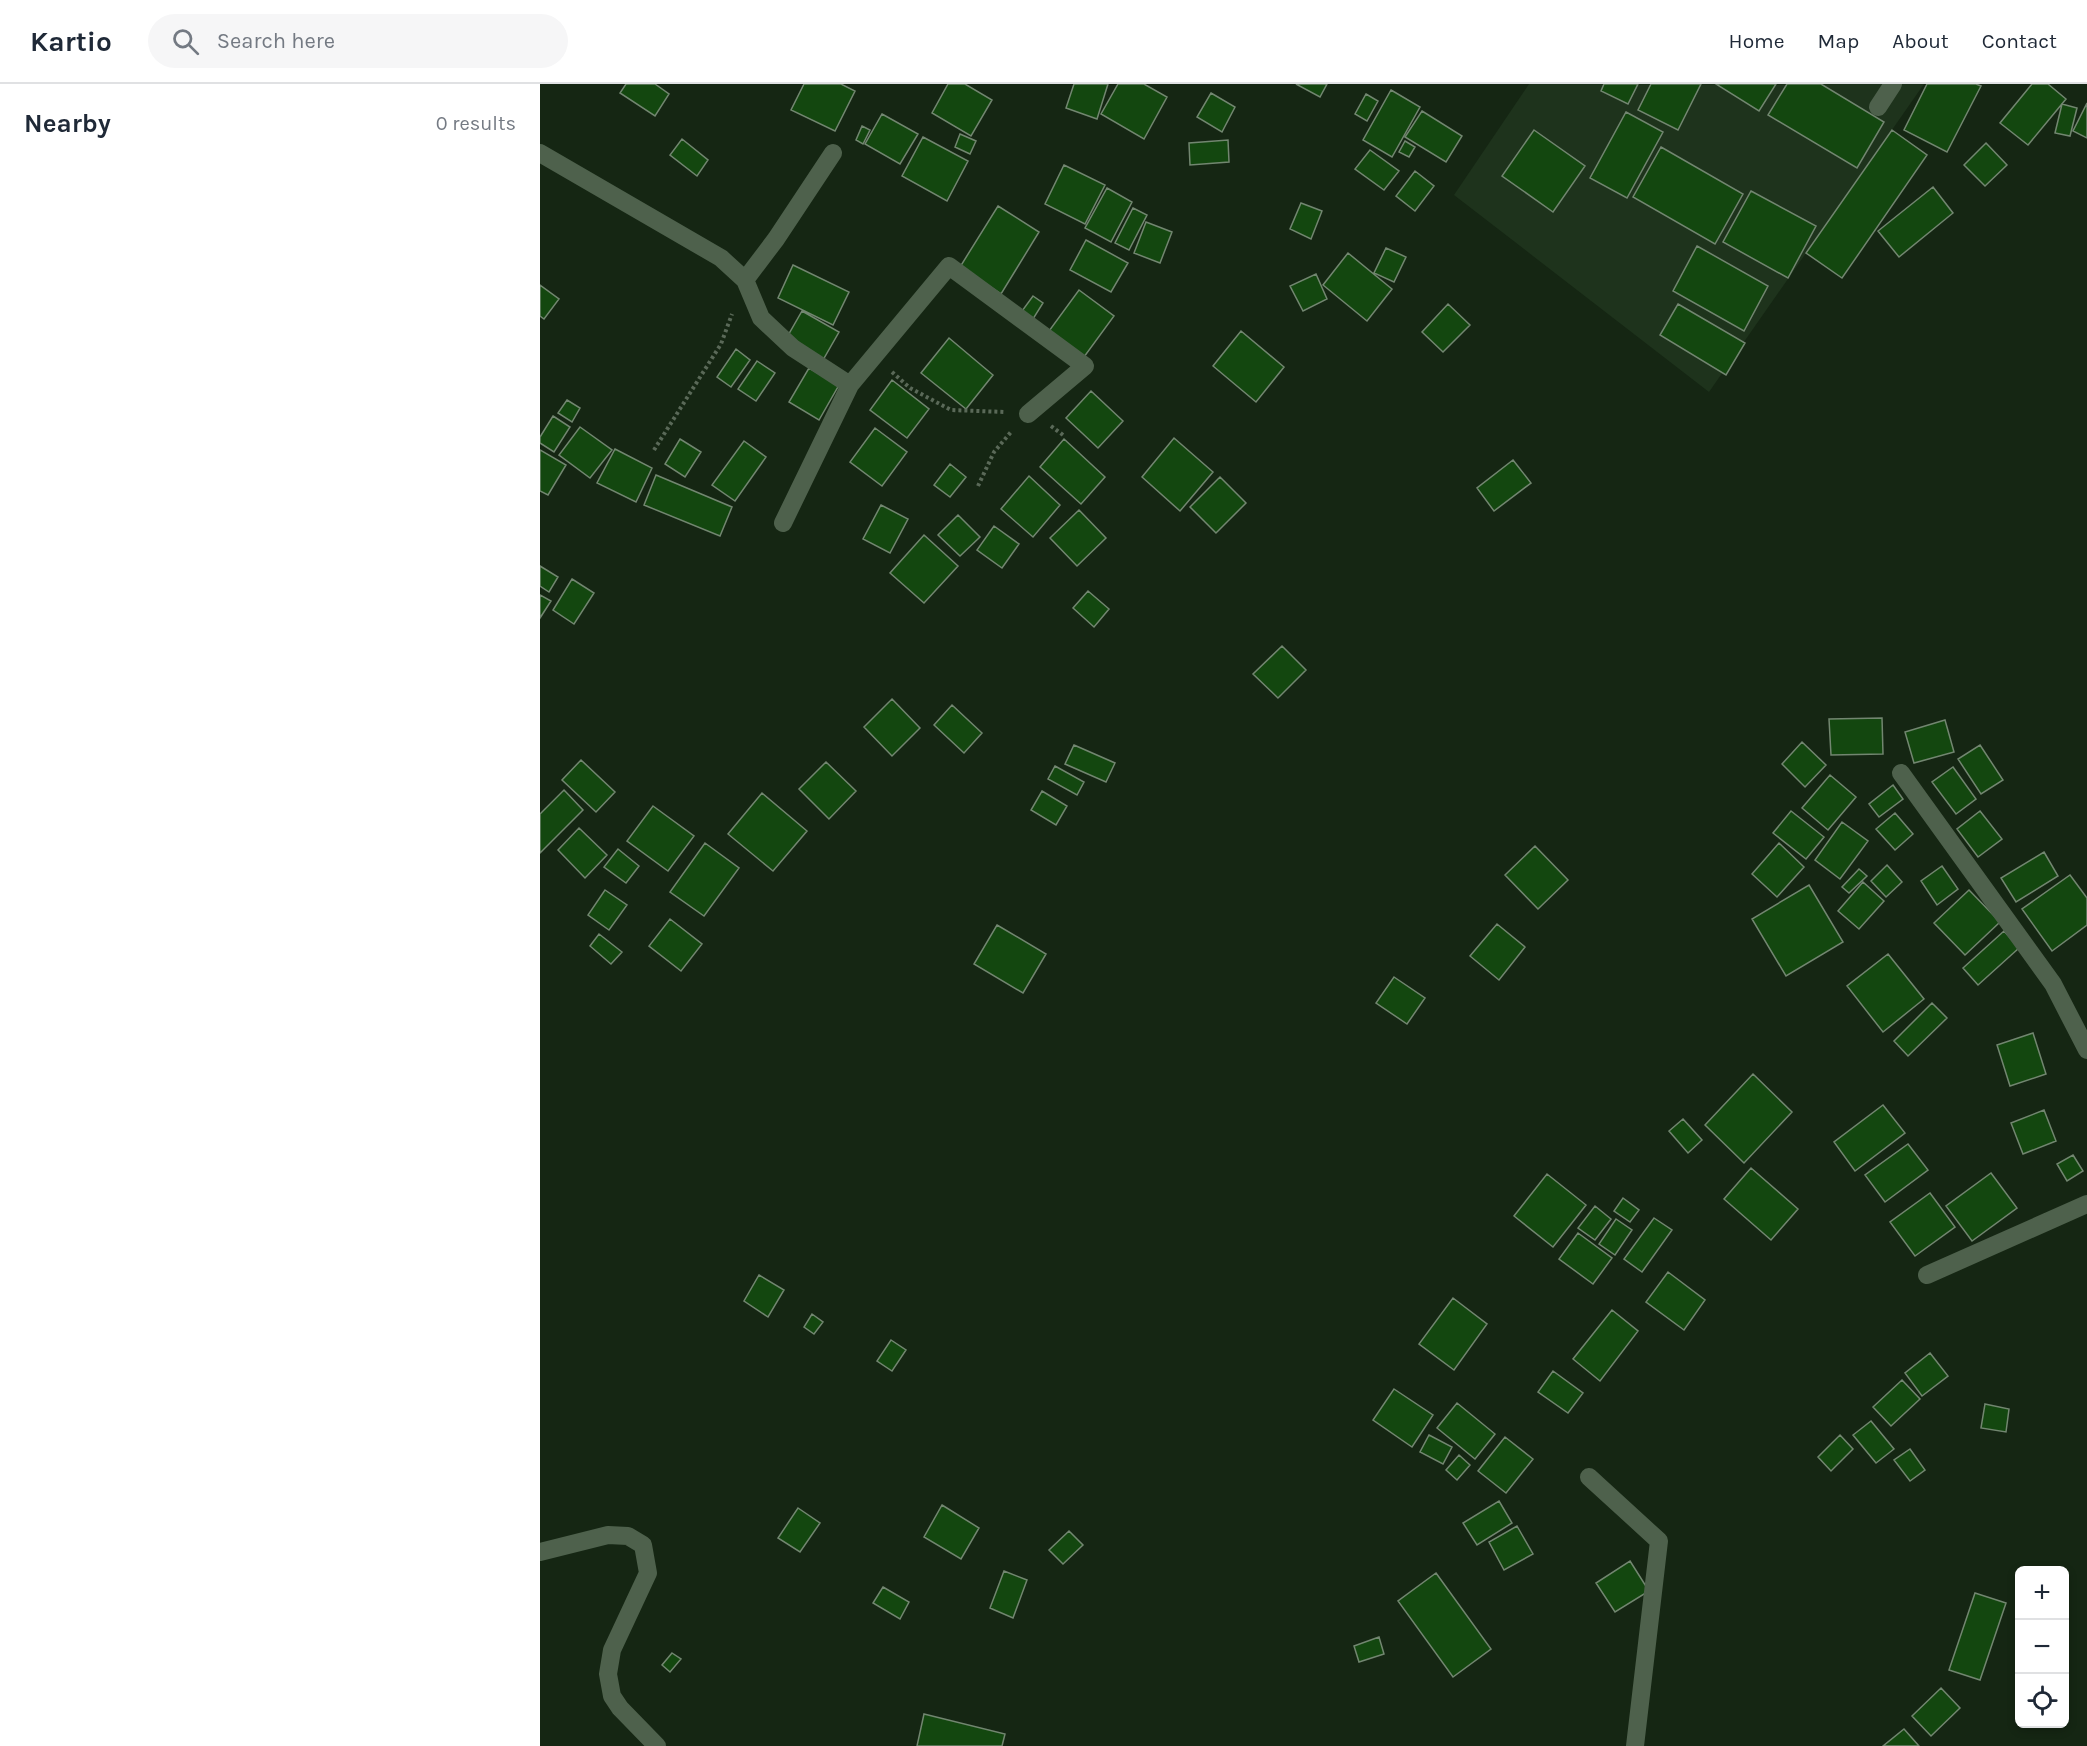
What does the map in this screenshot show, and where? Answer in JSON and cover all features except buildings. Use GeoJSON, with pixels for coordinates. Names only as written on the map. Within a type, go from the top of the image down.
{"type":"FeatureCollection","features":[{"type":"Feature","properties":{"kind":"street"},"geometry":{"type":"LineString","coordinates":[[1878,107],[1893,84]]}},
{"type":"Feature","properties":{"kind":"street"},"geometry":{"type":"LineString","coordinates":[[540,153],[721,258],[745,280],[761,318],[793,348],[850,385]]}},
{"type":"Feature","properties":{"kind":"street"},"geometry":{"type":"LineString","coordinates":[[745,280],[776,239],[832,153]]}},
{"type":"Feature","properties":{"kind":"street"},"geometry":{"type":"LineString","coordinates":[[783,523],[850,385],[949,266],[1085,366],[1028,414]]}},
{"type":"Feature","properties":{"kind":"street"},"geometry":{"type":"LineString","coordinates":[[1901,773],[2053,984],[2087,1050]]}},
{"type":"Feature","properties":{"kind":"street"},"geometry":{"type":"LineString","coordinates":[[1926,1275],[2087,1204]]}},
{"type":"Feature","properties":{"kind":"street"},"geometry":{"type":"LineString","coordinates":[[1589,1477],[1659,1541],[1635,1746]]}},
{"type":"Feature","properties":{"kind":"street"},"geometry":{"type":"LineString","coordinates":[[540,1552],[608,1535],[628,1536],[644,1545],[648,1573],[612,1650],[608,1674],[612,1696],[620,1708],[657,1746]]}},
{"type":"Feature","properties":{"kind":"path"},"geometry":{"type":"LineString","coordinates":[[654,450],[721,344],[745,280]]}},
{"type":"Feature","properties":{"kind":"path"},"geometry":{"type":"LineString","coordinates":[[874,355],[910,388],[951,410],[1028,414],[1046,422],[1064,435]]}},
{"type":"Feature","properties":{"kind":"path"},"geometry":{"type":"LineString","coordinates":[[978,486],[994,452],[1028,414]]}},
{"type":"Feature","properties":{"kind":"shaded area"},"geometry":{"type":"Polygon","coordinates":[[[1529,84],[1924,84],[1709,392],[1454,195],[1529,84]]]}}]}
